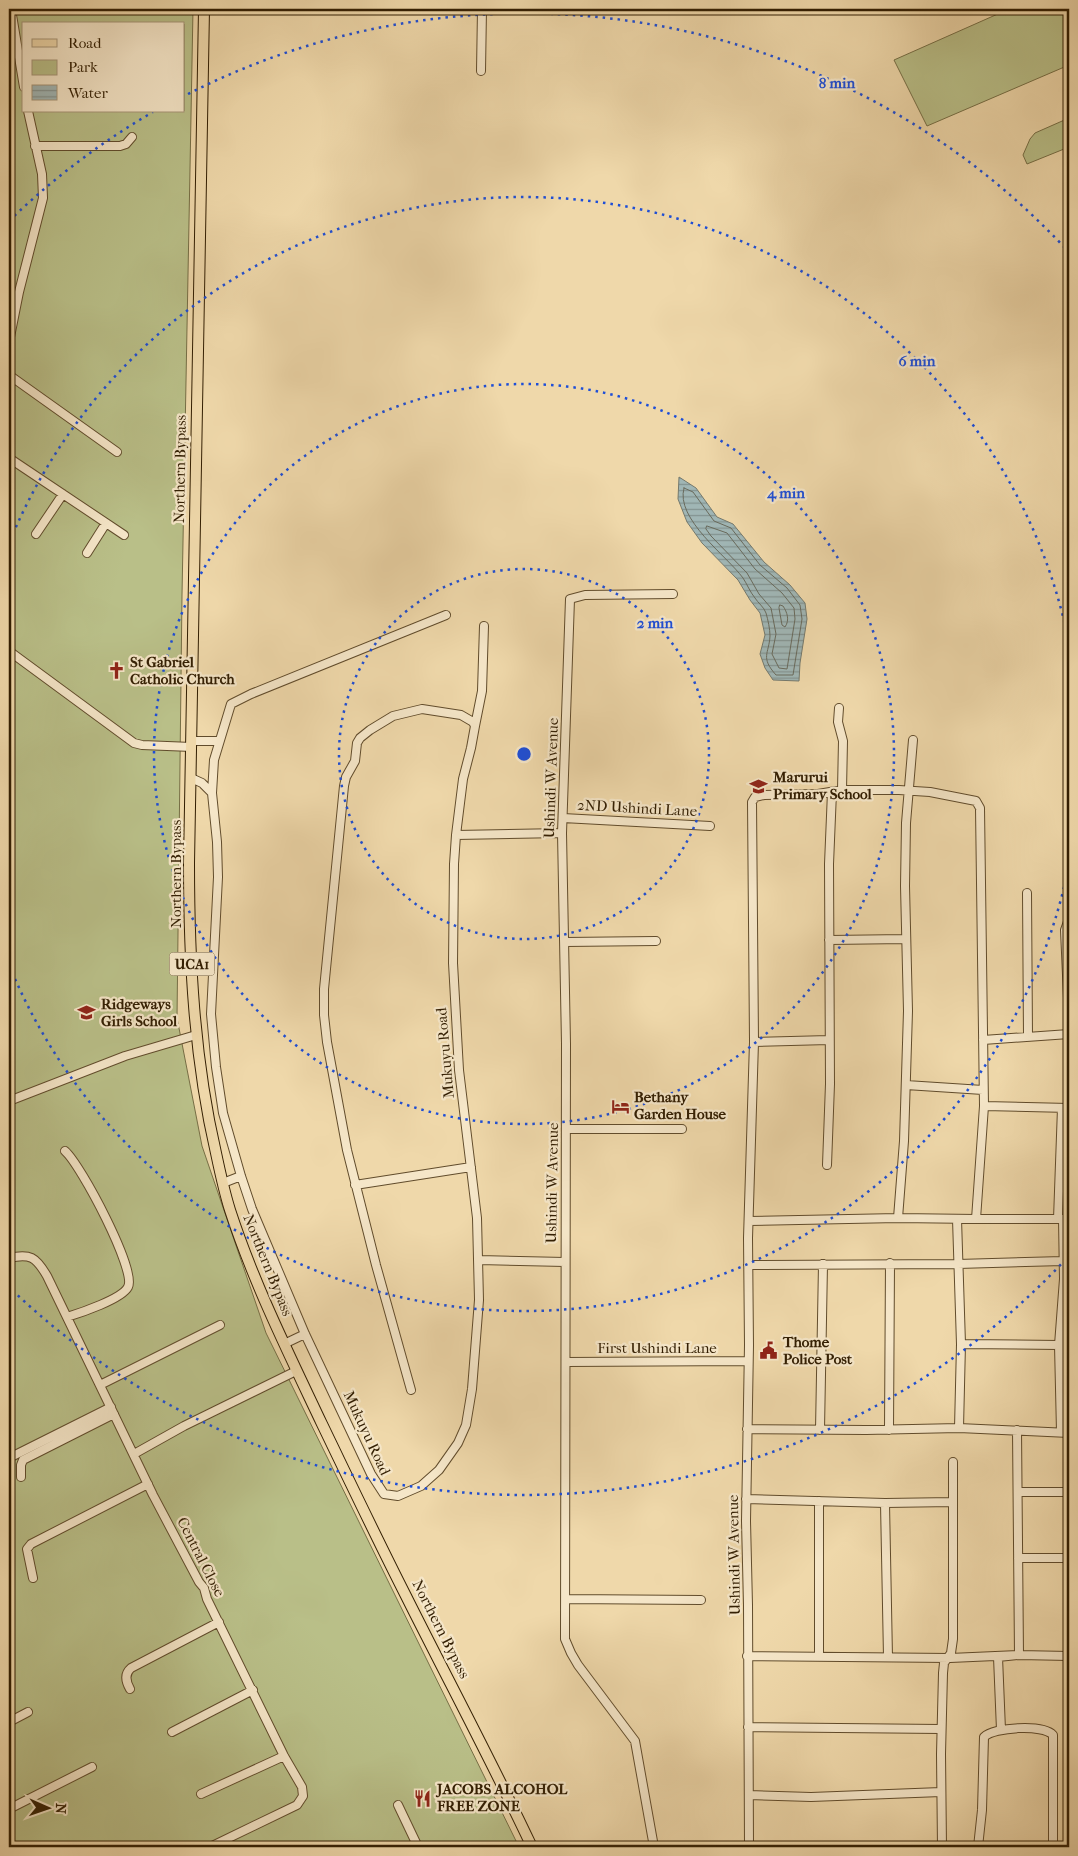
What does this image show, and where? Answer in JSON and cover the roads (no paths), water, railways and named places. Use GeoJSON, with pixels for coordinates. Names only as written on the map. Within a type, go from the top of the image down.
{"type":"FeatureCollection","features":[{"type":"Feature","properties":{"kind":"main road","name":"Northern Bypass"},"geometry":{"type":"LineString","coordinates":[[204,9],[189,884],[196,1035],[205,1102],[230,1209],[247,1258],[284,1344],[407,1598],[467,1713],[532,1847]]}},
{"type":"Feature","properties":{"kind":"street"},"geometry":{"type":"LineString","coordinates":[[11,9],[22,75]]}},
{"type":"Feature","properties":{"kind":"street"},"geometry":{"type":"LineString","coordinates":[[481,71],[482,9]]}},
{"type":"Feature","properties":{"kind":"street"},"geometry":{"type":"LineString","coordinates":[[9,342],[19,292],[43,198],[42,174],[28,112]]}},
{"type":"Feature","properties":{"kind":"street"},"geometry":{"type":"LineString","coordinates":[[35,146],[120,146],[126,144],[132,136]]}},
{"type":"Feature","properties":{"kind":"street"},"geometry":{"type":"LineString","coordinates":[[9,375],[117,452]]}},
{"type":"Feature","properties":{"kind":"street"},"geometry":{"type":"LineString","coordinates":[[9,458],[124,535]]}},
{"type":"Feature","properties":{"kind":"street"},"geometry":{"type":"LineString","coordinates":[[36,534],[63,494]]}},
{"type":"Feature","properties":{"kind":"street"},"geometry":{"type":"LineString","coordinates":[[87,553],[106,523]]}},
{"type":"Feature","properties":{"kind":"street","name":"Ushindi W Avenue"},"geometry":{"type":"LineString","coordinates":[[654,1847],[635,1740],[602,1698],[571,1653],[565,1638],[566,1129],[565,942],[562,833],[570,599],[585,595],[673,594]]}},
{"type":"Feature","properties":{"kind":"street","name":"Mukuyu Road"},"geometry":{"type":"LineString","coordinates":[[446,615],[236,700],[229,707],[214,760],[212,793],[218,861],[211,1014],[220,1101],[252,1209],[306,1334],[378,1488],[387,1496],[398,1496],[421,1486],[439,1470],[458,1442],[466,1425],[472,1389],[479,1318],[479,1260],[471,1167],[462,1100],[455,1010],[453,963],[454,864],[462,780],[482,690],[484,626]]}},
{"type":"Feature","properties":{"kind":"street"},"geometry":{"type":"LineString","coordinates":[[9,651],[134,743],[142,745],[192,744],[220,741]]}},
{"type":"Feature","properties":{"kind":"street"},"geometry":{"type":"LineString","coordinates":[[839,708],[838,722],[843,741],[842,790]]}},
{"type":"Feature","properties":{"kind":"street"},"geometry":{"type":"LineString","coordinates":[[411,1390],[355,1185],[343,1135],[336,1086],[329,1055],[324,1016],[324,989],[338,833],[346,777],[354,764],[360,738],[393,716],[415,709],[436,710],[461,715],[473,722],[475,726]]}},
{"type":"Feature","properties":{"kind":"street"},"geometry":{"type":"LineString","coordinates":[[898,1218],[906,1085],[908,990],[906,822],[914,740]]}},
{"type":"Feature","properties":{"kind":"street"},"geometry":{"type":"LineString","coordinates":[[191,778],[202,783],[212,793]]}},
{"type":"Feature","properties":{"kind":"street","name":"Ushindi W Avenue"},"geometry":{"type":"LineString","coordinates":[[749,1847],[746,1499],[748,1264],[754,1042],[751,871],[752,800],[755,797],[842,790],[910,791],[948,795],[972,799],[978,802],[980,808],[982,860],[981,971],[983,1040]]}},
{"type":"Feature","properties":{"kind":"street"},"geometry":{"type":"LineString","coordinates":[[827,1165],[830,1084],[829,833],[832,792]]}},
{"type":"Feature","properties":{"kind":"street","name":"2ND Ushindi Lane"},"geometry":{"type":"LineString","coordinates":[[563,818],[710,826]]}},
{"type":"Feature","properties":{"kind":"street"},"geometry":{"type":"LineString","coordinates":[[456,835],[562,833]]}},
{"type":"Feature","properties":{"kind":"street"},"geometry":{"type":"LineString","coordinates":[[1027,893],[1028,1036]]}},
{"type":"Feature","properties":{"kind":"street"},"geometry":{"type":"LineString","coordinates":[[1069,920],[1065,930],[1069,1020]]}},
{"type":"Feature","properties":{"kind":"street"},"geometry":{"type":"LineString","coordinates":[[829,940],[906,938]]}},
{"type":"Feature","properties":{"kind":"street"},"geometry":{"type":"LineString","coordinates":[[565,942],[656,941]]}},
{"type":"Feature","properties":{"kind":"street"},"geometry":{"type":"LineString","coordinates":[[195,1016],[211,1014]]}},
{"type":"Feature","properties":{"kind":"street"},"geometry":{"type":"LineString","coordinates":[[976,1219],[984,1106],[983,1040],[1069,1034]]}},
{"type":"Feature","properties":{"kind":"street"},"geometry":{"type":"LineString","coordinates":[[9,1101],[141,1051],[196,1035]]}},
{"type":"Feature","properties":{"kind":"street"},"geometry":{"type":"LineString","coordinates":[[754,1042],[829,1040]]}},
{"type":"Feature","properties":{"kind":"street"},"geometry":{"type":"LineString","coordinates":[[906,1085],[984,1090]]}},
{"type":"Feature","properties":{"kind":"street"},"geometry":{"type":"LineString","coordinates":[[747,1429],[889,1430],[959,1428],[1065,1432],[1059,1345],[1064,1287],[1063,1219],[1059,1175],[1065,1108],[984,1106]]}},
{"type":"Feature","properties":{"kind":"street"},"geometry":{"type":"LineString","coordinates":[[566,1129],[682,1129]]}},
{"type":"Feature","properties":{"kind":"street"},"geometry":{"type":"LineString","coordinates":[[65,1151],[72,1158],[88,1183],[124,1260],[130,1282],[127,1289],[121,1294],[83,1312],[67,1317]]}},
{"type":"Feature","properties":{"kind":"street"},"geometry":{"type":"LineString","coordinates":[[355,1185],[471,1167]]}},
{"type":"Feature","properties":{"kind":"street"},"geometry":{"type":"LineString","coordinates":[[1059,1175],[1069,1175]]}},
{"type":"Feature","properties":{"kind":"street"},"geometry":{"type":"LineString","coordinates":[[223,1183],[241,1176]]}},
{"type":"Feature","properties":{"kind":"street"},"geometry":{"type":"LineString","coordinates":[[749,1221],[898,1218],[1063,1219]]}},
{"type":"Feature","properties":{"kind":"street"},"geometry":{"type":"LineString","coordinates":[[957,1219],[961,1344],[959,1428]]}},
{"type":"Feature","properties":{"kind":"street","name":"Central Close"},"geometry":{"type":"LineString","coordinates":[[9,1258],[23,1255],[36,1260],[47,1276],[148,1484],[196,1577],[204,1588],[207,1599],[284,1756],[302,1787],[302,1796],[299,1803],[210,1847]]}},
{"type":"Feature","properties":{"kind":"street"},"geometry":{"type":"LineString","coordinates":[[479,1260],[565,1262]]}},
{"type":"Feature","properties":{"kind":"street"},"geometry":{"type":"LineString","coordinates":[[748,1264],[958,1264],[1063,1261]]}},
{"type":"Feature","properties":{"kind":"street"},"geometry":{"type":"LineString","coordinates":[[889,1430],[890,1263]]}},
{"type":"Feature","properties":{"kind":"street"},"geometry":{"type":"LineString","coordinates":[[820,1430],[823,1264]]}},
{"type":"Feature","properties":{"kind":"street"},"geometry":{"type":"LineString","coordinates":[[100,1384],[220,1325]]}},
{"type":"Feature","properties":{"kind":"street"},"geometry":{"type":"LineString","coordinates":[[284,1344],[306,1334]]}},
{"type":"Feature","properties":{"kind":"street"},"geometry":{"type":"LineString","coordinates":[[961,1344],[1059,1345]]}},
{"type":"Feature","properties":{"kind":"street","name":"First Ushindi Lane"},"geometry":{"type":"LineString","coordinates":[[566,1362],[748,1361]]}},
{"type":"Feature","properties":{"kind":"street"},"geometry":{"type":"LineString","coordinates":[[134,1454],[184,1426],[296,1371]]}},
{"type":"Feature","properties":{"kind":"street"},"geometry":{"type":"LineString","coordinates":[[10,1457],[112,1411]]}},
{"type":"Feature","properties":{"kind":"street"},"geometry":{"type":"LineString","coordinates":[[21,1477],[21,1464],[23,1460],[112,1411]]}},
{"type":"Feature","properties":{"kind":"street"},"geometry":{"type":"LineString","coordinates":[[1017,1430],[1019,1655]]}},
{"type":"Feature","properties":{"kind":"street"},"geometry":{"type":"LineString","coordinates":[[942,1847],[941,1729],[944,1663],[950,1658],[953,1638],[953,1462]]}},
{"type":"Feature","properties":{"kind":"street"},"geometry":{"type":"LineString","coordinates":[[33,1578],[26,1549],[31,1544],[148,1484]]}},
{"type":"Feature","properties":{"kind":"street"},"geometry":{"type":"LineString","coordinates":[[1019,1492],[1069,1492]]}},
{"type":"Feature","properties":{"kind":"street"},"geometry":{"type":"LineString","coordinates":[[746,1499],[885,1503],[953,1502]]}},
{"type":"Feature","properties":{"kind":"street"},"geometry":{"type":"LineString","coordinates":[[819,1501],[819,1657]]}},
{"type":"Feature","properties":{"kind":"street"},"geometry":{"type":"LineString","coordinates":[[885,1503],[888,1657]]}},
{"type":"Feature","properties":{"kind":"street"},"geometry":{"type":"LineString","coordinates":[[1018,1558],[1069,1558]]}},
{"type":"Feature","properties":{"kind":"street"},"geometry":{"type":"LineString","coordinates":[[566,1600],[701,1600]]}},
{"type":"Feature","properties":{"kind":"street"},"geometry":{"type":"LineString","coordinates":[[130,1689],[126,1678],[128,1670],[219,1622]]}},
{"type":"Feature","properties":{"kind":"street"},"geometry":{"type":"LineString","coordinates":[[1001,1730],[998,1657],[1019,1655]]}},
{"type":"Feature","properties":{"kind":"street"},"geometry":{"type":"LineString","coordinates":[[747,1656],[950,1658],[1019,1655],[1069,1656]]}},
{"type":"Feature","properties":{"kind":"street"},"geometry":{"type":"LineString","coordinates":[[172,1732],[253,1690]]}},
{"type":"Feature","properties":{"kind":"street"},"geometry":{"type":"LineString","coordinates":[[9,1722],[28,1712]]}},
{"type":"Feature","properties":{"kind":"street"},"geometry":{"type":"LineString","coordinates":[[748,1727],[941,1729]]}},
{"type":"Feature","properties":{"kind":"street"},"geometry":{"type":"LineString","coordinates":[[978,1847],[984,1737],[1001,1730],[1035,1729],[1046,1730],[1053,1735],[1053,1847]]}},
{"type":"Feature","properties":{"kind":"street"},"geometry":{"type":"LineString","coordinates":[[201,1794],[284,1756]]}},
{"type":"Feature","properties":{"kind":"street"},"geometry":{"type":"LineString","coordinates":[[9,1809],[92,1766]]}},
{"type":"Feature","properties":{"kind":"street"},"geometry":{"type":"LineString","coordinates":[[749,1795],[811,1797],[941,1792]]}},
{"type":"Feature","properties":{"kind":"street"},"geometry":{"type":"LineString","coordinates":[[398,1805],[418,1847]]}},
{"type":"Feature","properties":{"kind":"water"},"geometry":{"type":"Polygon","coordinates":[[[679,477],[696,488],[717,517],[733,524],[764,562],[790,585],[805,603],[807,619],[799,681],[773,680],[765,668],[760,654],[765,635],[760,613],[738,580],[702,543],[687,522],[678,499],[679,477]]]}},
{"type":"Feature","properties":{"kind":"place","name":"St Gabriel Catholic Church"},"geometry":{"type":"Point","coordinates":[116,671]}},
{"type":"Feature","properties":{"kind":"place","name":"Marurui Primary School"},"geometry":{"type":"Point","coordinates":[759,786]}},
{"type":"Feature","properties":{"kind":"place","name":"Ridgeways Girls School"},"geometry":{"type":"Point","coordinates":[87,1013]}},
{"type":"Feature","properties":{"kind":"place","name":"Bethany Garden House"},"geometry":{"type":"Point","coordinates":[620,1106]}},
{"type":"Feature","properties":{"kind":"place","name":"Thome Police Post"},"geometry":{"type":"Point","coordinates":[769,1351]}},
{"type":"Feature","properties":{"kind":"place","name":"JACOBS ALCOHOL FREE ZONE"},"geometry":{"type":"Point","coordinates":[423,1798]}}]}
